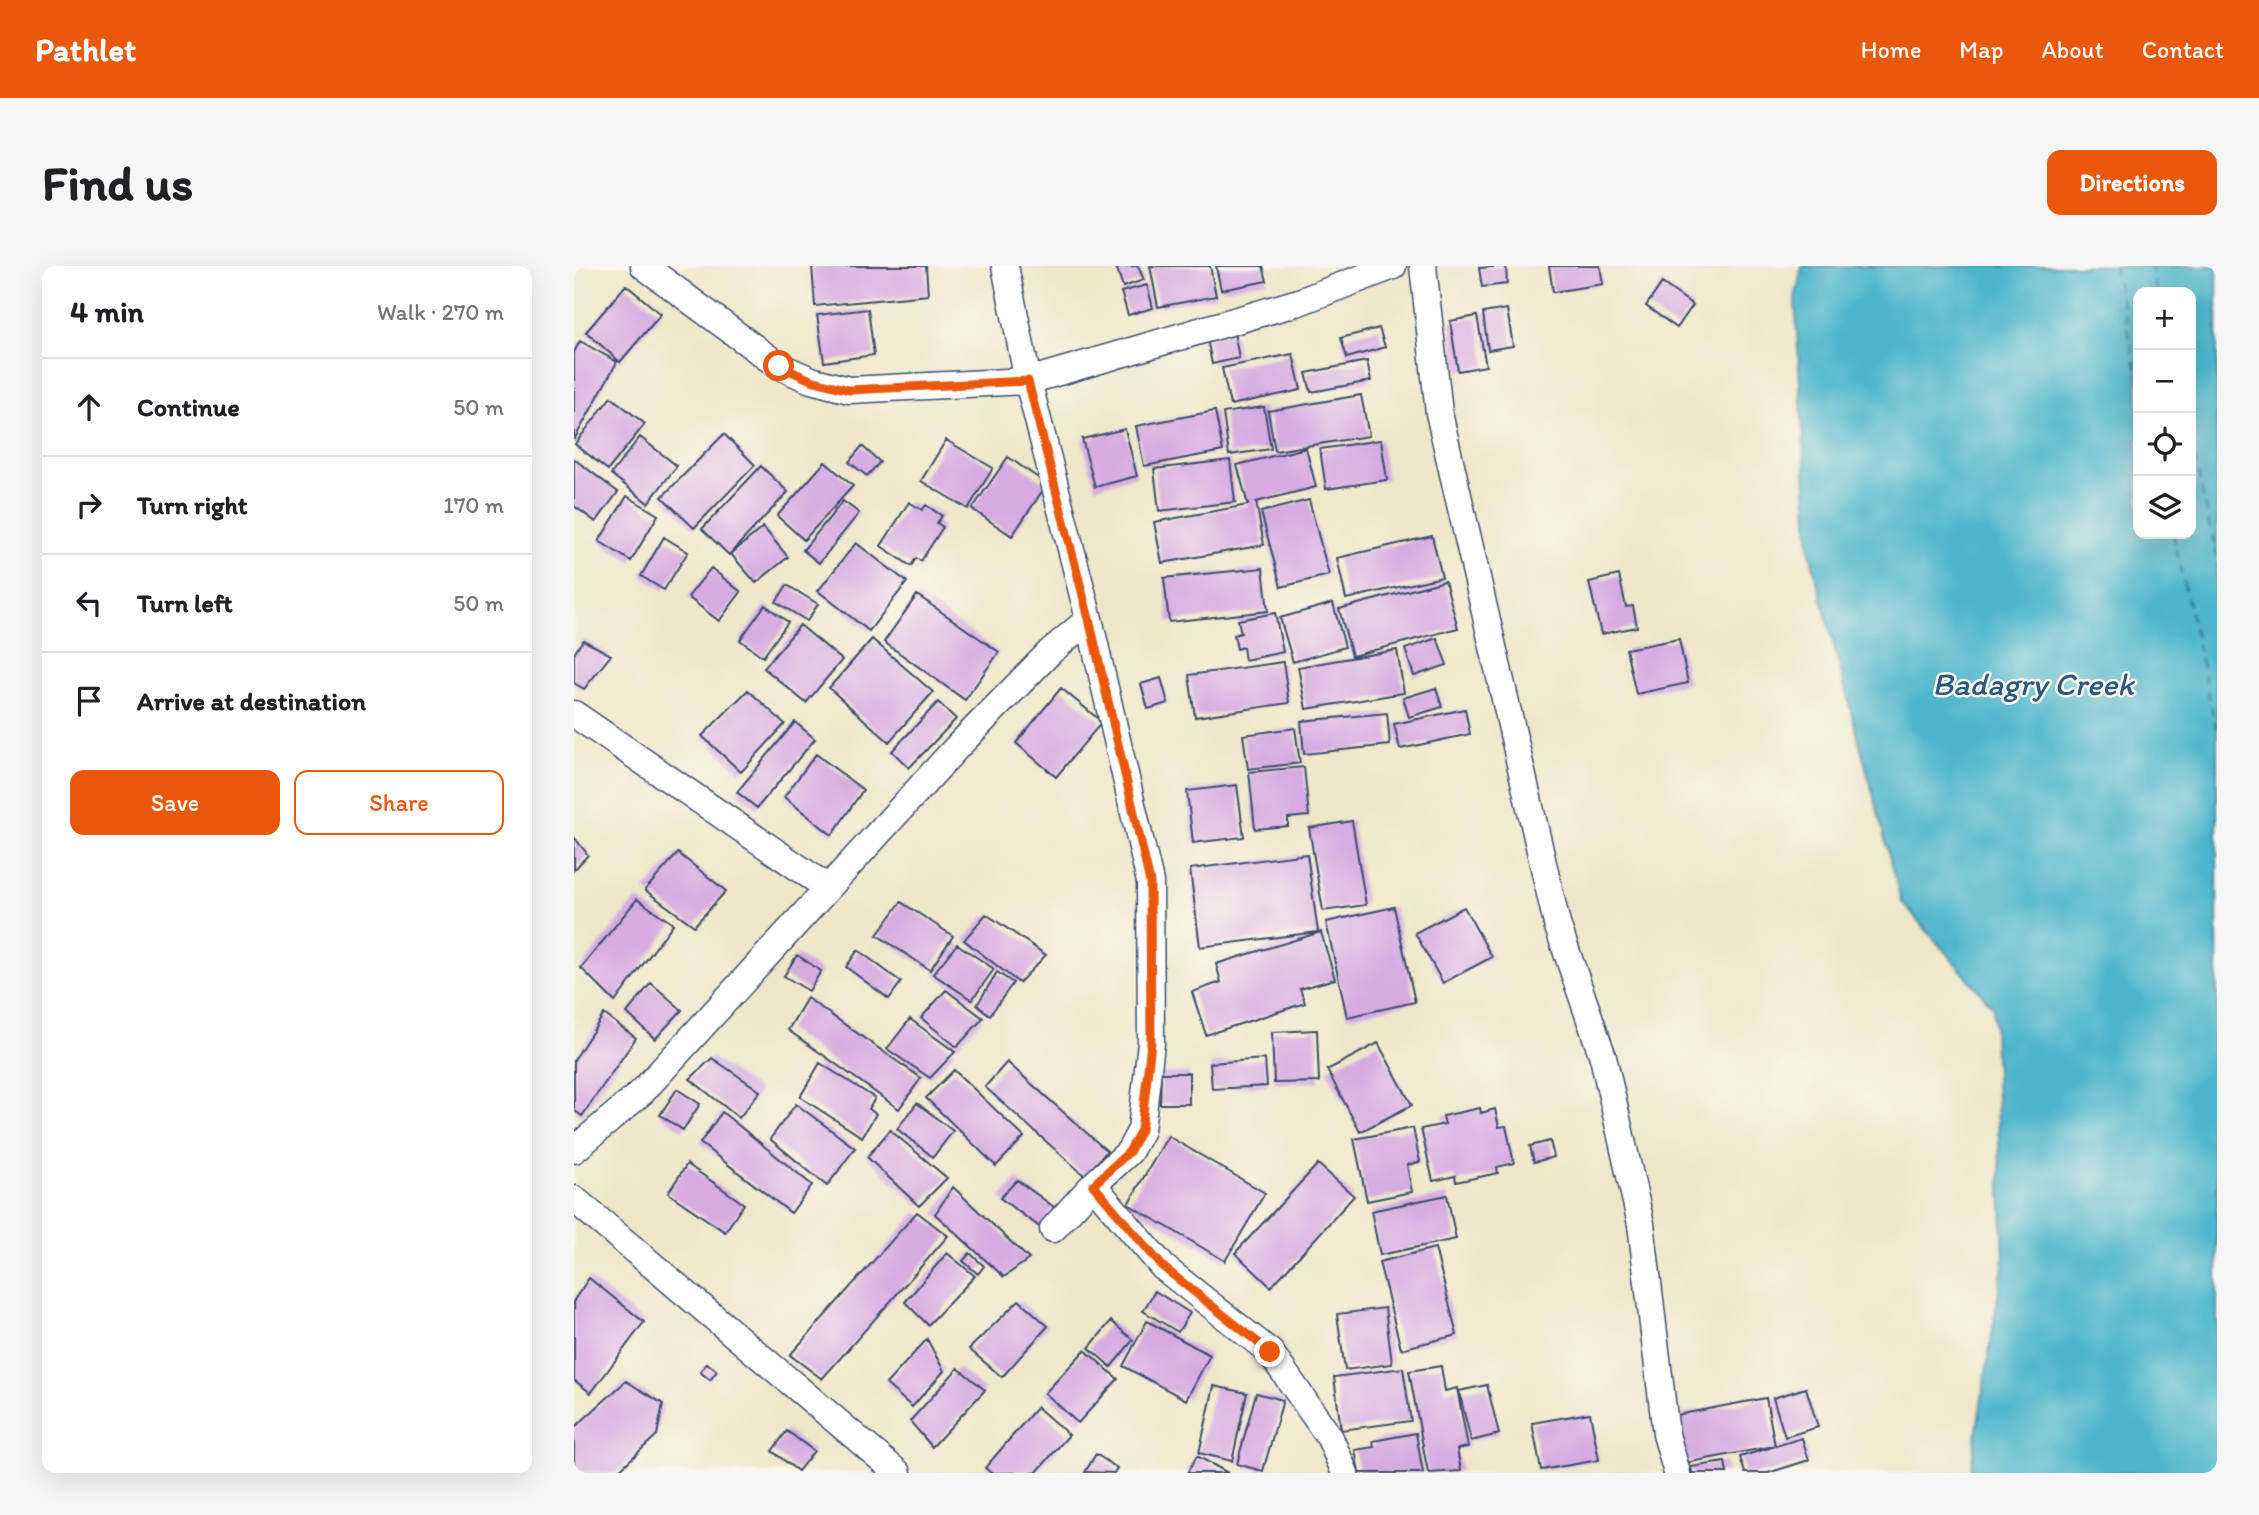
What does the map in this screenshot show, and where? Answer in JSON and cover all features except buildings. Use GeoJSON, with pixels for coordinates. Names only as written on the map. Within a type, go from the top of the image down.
{"type":"FeatureCollection","features":[{"type":"Feature","properties":{"kind":"street"},"geometry":{"type":"LineString","coordinates":[[644,266],[779,366],[811,380],[849,390],[1028,381],[1299,302],[1393,266]]}},
{"type":"Feature","properties":{"kind":"street"},"geometry":{"type":"LineString","coordinates":[[1005,266],[1028,381],[1089,619],[1150,882],[1151,1043],[1141,1130],[1129,1152],[1093,1185],[1053,1229]]}},
{"type":"Feature","properties":{"kind":"street"},"geometry":{"type":"LineString","coordinates":[[1423,266],[1439,413],[1558,924],[1603,1058],[1641,1224],[1666,1434],[1677,1473]]}},
{"type":"Feature","properties":{"kind":"street"},"geometry":{"type":"LineString","coordinates":[[574,1150],[642,1092],[957,747],[1050,652],[1089,619]]}},
{"type":"Feature","properties":{"kind":"street"},"geometry":{"type":"LineString","coordinates":[[574,714],[828,888]]}},
{"type":"Feature","properties":{"kind":"street"},"geometry":{"type":"LineString","coordinates":[[1093,1185],[1163,1267],[1270,1352],[1330,1438],[1345,1473]]}},
{"type":"Feature","properties":{"kind":"street"},"geometry":{"type":"LineString","coordinates":[[574,1199],[898,1473]]}},
{"type":"Feature","properties":{"kind":"water","name":"Badagry Creek"},"geometry":{"type":"Polygon","coordinates":[[[1802,266],[2217,266],[2217,1473],[1970,1473],[2004,1258],[1993,1007],[1901,901],[1810,554],[1795,299],[1802,266]]]}},
{"type":"Feature","properties":{"kind":"ferry route"},"geometry":{"type":"LineString","coordinates":[[2114,266],[2133,354]]}},
{"type":"Feature","properties":{"kind":"ferry route"},"geometry":{"type":"LineString","coordinates":[[2151,266],[2156,287]]}},
{"type":"Feature","properties":{"kind":"ferry route"},"geometry":{"type":"LineString","coordinates":[[2196,464],[2217,558]]}},
{"type":"Feature","properties":{"kind":"ferry route"},"geometry":{"type":"LineString","coordinates":[[2174,539],[2217,733]]}},
{"type":"Feature","properties":{"kind":"route"},"geometry":{"type":"LineString","coordinates":[[779,366],[811,380],[849,390],[1028,381],[1089,619],[1150,882],[1151,1043],[1141,1130],[1129,1152],[1093,1185],[1163,1267],[1270,1352]]}}]}
